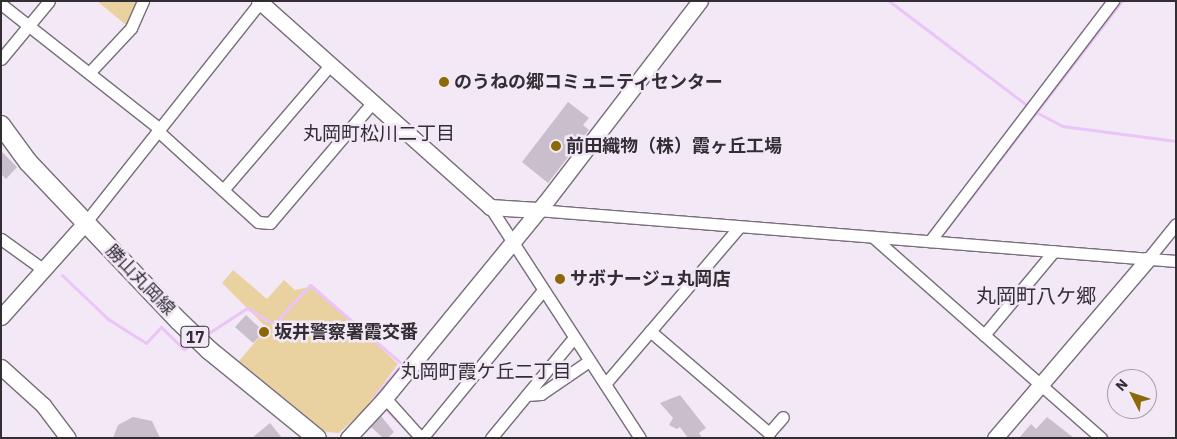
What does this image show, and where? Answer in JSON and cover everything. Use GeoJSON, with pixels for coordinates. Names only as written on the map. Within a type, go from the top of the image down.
{"type":"FeatureCollection","features":[{"type":"Feature","properties":{"kind":"main road","name":"勝山丸岡線"},"geometry":{"type":"LineString","coordinates":[[1,125],[28,162],[209,350],[317,438]]}},
{"type":"Feature","properties":{"kind":"street"},"geometry":{"type":"LineString","coordinates":[[1,59],[49,1]]}},
{"type":"Feature","properties":{"kind":"street"},"geometry":{"type":"LineString","coordinates":[[89,73],[131,28],[143,1]]}},
{"type":"Feature","properties":{"kind":"street"},"geometry":{"type":"LineString","coordinates":[[348,438],[385,398],[512,242],[700,1]]}},
{"type":"Feature","properties":{"kind":"street"},"geometry":{"type":"LineString","coordinates":[[930,241],[1113,1]]}},
{"type":"Feature","properties":{"kind":"street"},"geometry":{"type":"LineString","coordinates":[[1,317],[85,223],[260,2],[490,207],[573,339],[640,438]]}},
{"type":"Feature","properties":{"kind":"street"},"geometry":{"type":"LineString","coordinates":[[1,4],[159,130],[258,222],[270,223],[372,102]]}},
{"type":"Feature","properties":{"kind":"street"},"geometry":{"type":"LineString","coordinates":[[223,190],[330,65]]}},
{"type":"Feature","properties":{"kind":"street"},"geometry":{"type":"LineString","coordinates":[[490,207],[1176,261]]}},
{"type":"Feature","properties":{"kind":"street"},"geometry":{"type":"LineString","coordinates":[[995,438],[1176,224]]}},
{"type":"Feature","properties":{"kind":"street"},"geometry":{"type":"LineString","coordinates":[[604,384],[739,227]]}},
{"type":"Feature","properties":{"kind":"street"},"geometry":{"type":"LineString","coordinates":[[873,237],[1100,438]]}},
{"type":"Feature","properties":{"kind":"street"},"geometry":{"type":"LineString","coordinates":[[1,239],[44,270]]}},
{"type":"Feature","properties":{"kind":"street"},"geometry":{"type":"LineString","coordinates":[[984,335],[1054,251]]}},
{"type":"Feature","properties":{"kind":"street"},"geometry":{"type":"LineString","coordinates":[[385,398],[422,438],[543,290]]}},
{"type":"Feature","properties":{"kind":"street"},"geometry":{"type":"LineString","coordinates":[[650,331],[769,433],[783,417]]}},
{"type":"Feature","properties":{"kind":"street"},"geometry":{"type":"LineString","coordinates":[[491,438],[573,339]]}},
{"type":"Feature","properties":{"kind":"street"},"geometry":{"type":"LineString","coordinates":[[527,395],[541,394],[589,362]]}},
{"type":"Feature","properties":{"kind":"street"},"geometry":{"type":"LineString","coordinates":[[1,367],[43,405],[68,438]]}},
{"type":"Feature","properties":{"kind":"shaded area"},"geometry":{"type":"Polygon","coordinates":[[[97,1],[140,1],[126,25],[97,1]]]}},
{"type":"Feature","properties":{"kind":"shaded area"},"geometry":{"type":"Polygon","coordinates":[[[233,270],[267,299],[284,280],[295,290],[314,286],[398,364],[364,410],[339,433],[326,432],[239,361],[267,328],[222,283],[233,270]]]}},
{"type":"Feature","properties":{"kind":"building","name":"前田織物（株）霞ヶ丘工場"},"geometry":{"type":"Polygon","coordinates":[[[568,102],[589,118],[583,125],[589,130],[548,183],[522,162],[568,102]]]}},
{"type":"Feature","properties":{"kind":"building"},"geometry":{"type":"Polygon","coordinates":[[[1,151],[17,167],[6,179],[1,174],[1,151]]]}},
{"type":"Feature","properties":{"kind":"building"},"geometry":{"type":"Polygon","coordinates":[[[246,315],[264,332],[253,343],[235,327],[246,315]]]}},
{"type":"Feature","properties":{"kind":"building"},"geometry":{"type":"Polygon","coordinates":[[[680,395],[706,428],[699,433],[702,438],[688,438],[680,427],[677,429],[669,425],[673,418],[660,403],[680,395]]]}},
{"type":"Feature","properties":{"kind":"building"},"geometry":{"type":"Polygon","coordinates":[[[381,416],[394,432],[388,438],[383,438],[371,427],[381,416]]]}},
{"type":"Feature","properties":{"kind":"building"},"geometry":{"type":"Polygon","coordinates":[[[133,417],[152,421],[160,438],[113,438],[118,425],[133,417]]]}},
{"type":"Feature","properties":{"kind":"building"},"geometry":{"type":"Polygon","coordinates":[[[1047,417],[1074,438],[1019,438],[1031,424],[1036,429],[1047,417]]]}},
{"type":"Feature","properties":{"kind":"building"},"geometry":{"type":"Polygon","coordinates":[[[270,423],[282,438],[252,438],[270,423]]]}},
{"type":"Feature","properties":{"kind":"waterway"},"geometry":{"type":"LineString","coordinates":[[889,1],[1029,107]]}},
{"type":"Feature","properties":{"kind":"waterway"},"geometry":{"type":"LineString","coordinates":[[944,232],[1122,1]]}},
{"type":"Feature","properties":{"kind":"waterway"},"geometry":{"type":"LineString","coordinates":[[1034,111],[1062,126],[1176,141]]}},
{"type":"Feature","properties":{"kind":"waterway"},"geometry":{"type":"LineString","coordinates":[[62,275],[108,319],[146,343],[161,327],[184,349],[194,343]]}},
{"type":"Feature","properties":{"kind":"waterway"},"geometry":{"type":"LineString","coordinates":[[204,336],[247,308],[274,324],[310,285],[402,364],[374,397],[377,400]]}},
{"type":"Feature","properties":{"kind":"waterway"},"geometry":{"type":"LineString","coordinates":[[383,406],[410,434]]}},
{"type":"Feature","properties":{"kind":"place","name":"のうねの郷コミュニティセンター"},"geometry":{"type":"Point","coordinates":[444,82]}},
{"type":"Feature","properties":{"kind":"place","name":"前田織物（株）霞ヶ丘工場"},"geometry":{"type":"Point","coordinates":[556,146]}},
{"type":"Feature","properties":{"kind":"place","name":"サボナージュ丸岡店"},"geometry":{"type":"Point","coordinates":[560,279]}},
{"type":"Feature","properties":{"kind":"place","name":"坂井警察署霞交番"},"geometry":{"type":"Point","coordinates":[264,332]}},
{"type":"Feature","properties":{"kind":"district","name":"丸岡町松川二丁目"},"geometry":{"type":"Point","coordinates":[379,134]}},
{"type":"Feature","properties":{"kind":"district","name":"丸岡町八ケ郷"},"geometry":{"type":"Point","coordinates":[1036,295]}},
{"type":"Feature","properties":{"kind":"district","name":"丸岡町霞ケ丘二丁目"},"geometry":{"type":"Point","coordinates":[486,372]}}]}
